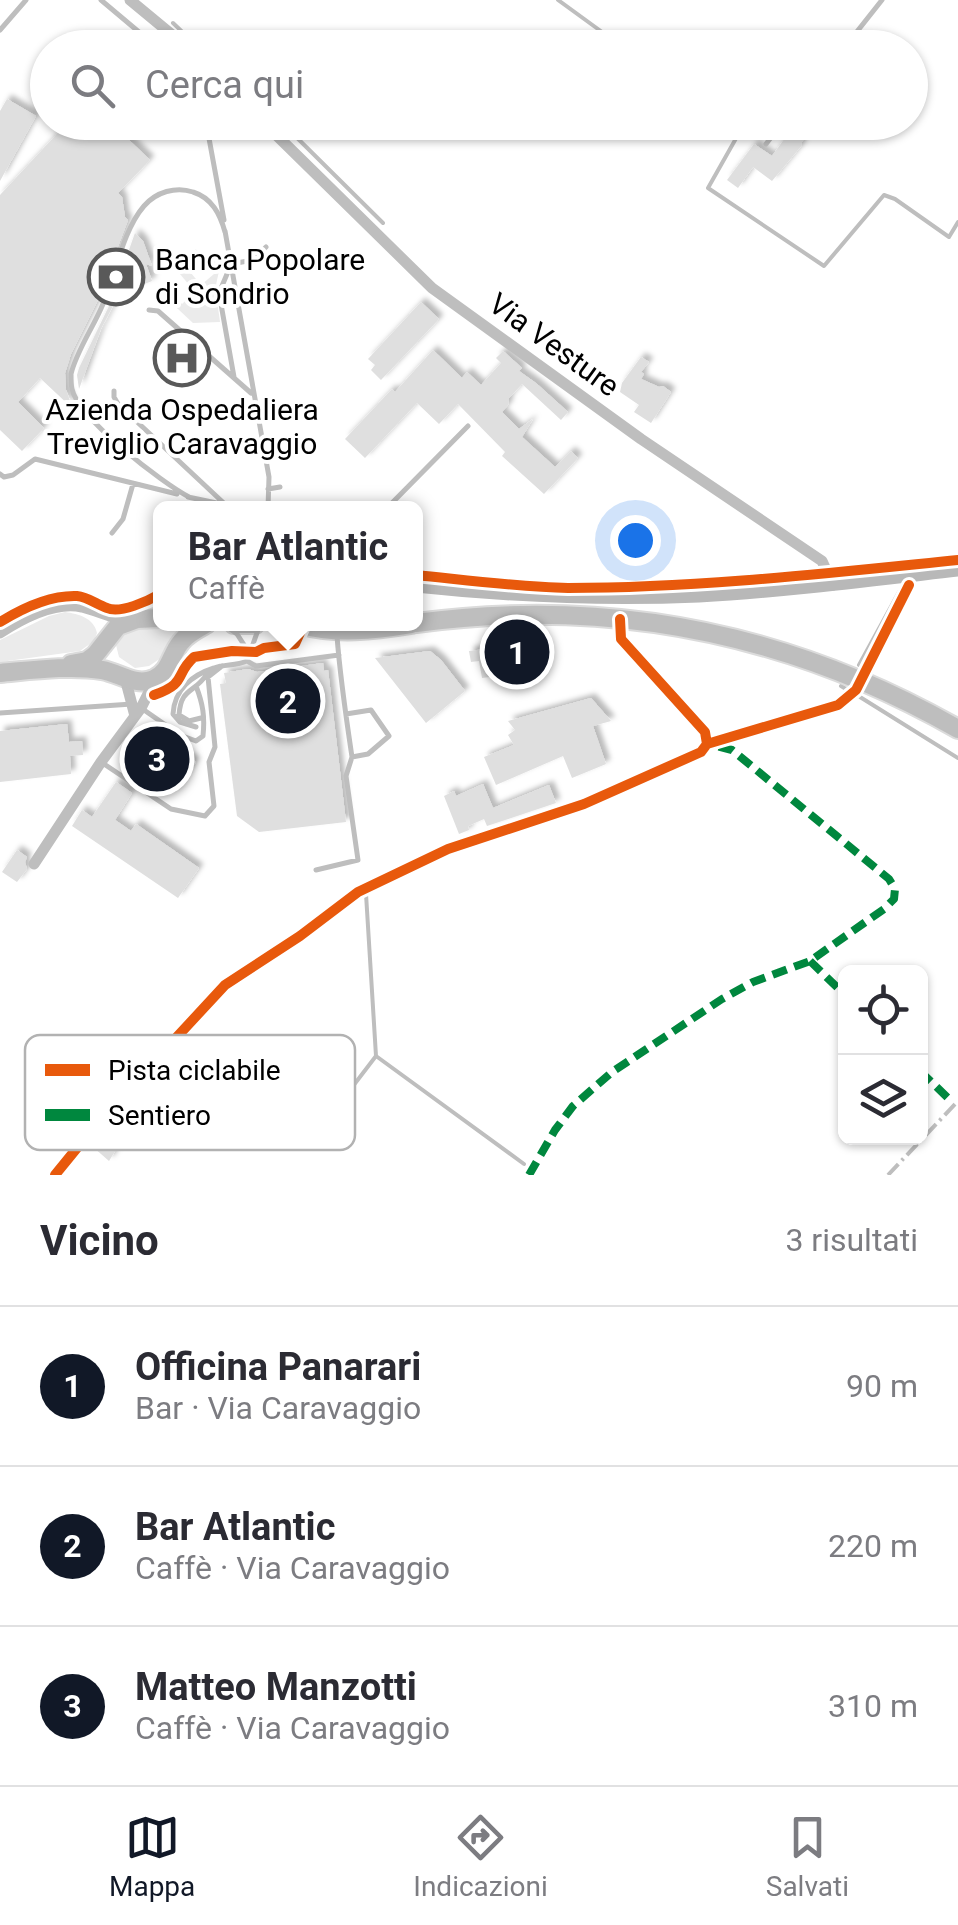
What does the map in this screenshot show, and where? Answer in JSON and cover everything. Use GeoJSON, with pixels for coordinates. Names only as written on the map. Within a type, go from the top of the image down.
{"type":"FeatureCollection","features":[{"type":"Feature","properties":{"kind":"main road"},"geometry":{"type":"LineString","coordinates":[[423,622],[518,614],[620,618],[725,636],[782,650],[884,689],[958,729]]}},
{"type":"Feature","properties":{"kind":"main road"},"geometry":{"type":"LineString","coordinates":[[46,669],[87,660],[118,626],[153,619]]}},
{"type":"Feature","properties":{"kind":"main road"},"geometry":{"type":"LineString","coordinates":[[0,673],[95,669],[148,682],[170,666],[178,644],[195,631]]}},
{"type":"Feature","properties":{"kind":"main road"},"geometry":{"type":"LineString","coordinates":[[107,640],[108,660],[122,676]]}},
{"type":"Feature","properties":{"kind":"street"},"geometry":{"type":"LineString","coordinates":[[130,0],[166,30]]}},
{"type":"Feature","properties":{"kind":"street","name":"Via Vesture"},"geometry":{"type":"LineString","coordinates":[[281,140],[432,288],[822,562],[833,585]]}},
{"type":"Feature","properties":{"kind":"street"},"geometry":{"type":"LineString","coordinates":[[423,586],[652,596],[833,585],[958,570]]}},
{"type":"Feature","properties":{"kind":"street"},"geometry":{"type":"LineString","coordinates":[[0,633],[24,618],[51,608],[72,606],[129,621]]}},
{"type":"Feature","properties":{"kind":"street"},"geometry":{"type":"LineString","coordinates":[[86,608],[103,626],[107,640]]}},
{"type":"Feature","properties":{"kind":"street"},"geometry":{"type":"LineString","coordinates":[[179,1035],[226,985],[358,892],[448,848],[584,804],[701,752],[708,744],[705,732],[621,639],[620,618]]}},
{"type":"Feature","properties":{"kind":"street"},"geometry":{"type":"LineString","coordinates":[[122,676],[138,708]]}},
{"type":"Feature","properties":{"kind":"street"},"geometry":{"type":"LineString","coordinates":[[34,864],[158,677]]}},
{"type":"Feature","properties":{"kind":"street"},"geometry":{"type":"LineString","coordinates":[[54,1175],[75,1150]]}},
{"type":"Feature","properties":{"kind":"lane"},"geometry":{"type":"LineString","coordinates":[[0,30],[26,0]]}},
{"type":"Feature","properties":{"kind":"lane"},"geometry":{"type":"LineString","coordinates":[[101,0],[137,30]]}},
{"type":"Feature","properties":{"kind":"lane"},"geometry":{"type":"LineString","coordinates":[[858,30],[882,0]]}},
{"type":"Feature","properties":{"kind":"lane"},"geometry":{"type":"LineString","coordinates":[[210,140],[270,478],[268,501]]}},
{"type":"Feature","properties":{"kind":"lane"},"geometry":{"type":"LineString","coordinates":[[766,144],[769,140]]}},
{"type":"Feature","properties":{"kind":"lane"},"geometry":{"type":"LineString","coordinates":[[188,497],[145,469],[79,405],[72,388],[72,372],[133,224],[148,201],[173,190],[196,193],[216,208],[225,232]]}},
{"type":"Feature","properties":{"kind":"lane"},"geometry":{"type":"LineString","coordinates":[[231,264],[253,260],[266,247]]}},
{"type":"Feature","properties":{"kind":"lane"},"geometry":{"type":"LineString","coordinates":[[231,264],[219,293],[234,378]]}},
{"type":"Feature","properties":{"kind":"lane"},"geometry":{"type":"LineString","coordinates":[[149,310],[158,311],[254,395]]}},
{"type":"Feature","properties":{"kind":"lane"},"geometry":{"type":"LineString","coordinates":[[114,390],[116,402],[222,501]]}},
{"type":"Feature","properties":{"kind":"lane"},"geometry":{"type":"LineString","coordinates":[[394,501],[468,426]]}},
{"type":"Feature","properties":{"kind":"lane"},"geometry":{"type":"LineString","coordinates":[[0,474],[12,475],[35,460],[204,501]]}},
{"type":"Feature","properties":{"kind":"lane"},"geometry":{"type":"LineString","coordinates":[[112,533],[123,519],[134,484],[143,478],[145,469]]}},
{"type":"Feature","properties":{"kind":"lane"},"geometry":{"type":"LineString","coordinates":[[268,489],[280,486]]}},
{"type":"Feature","properties":{"kind":"lane"},"geometry":{"type":"LineString","coordinates":[[233,631],[249,652]]}},
{"type":"Feature","properties":{"kind":"lane"},"geometry":{"type":"LineString","coordinates":[[247,661],[256,631]]}},
{"type":"Feature","properties":{"kind":"lane"},"geometry":{"type":"LineString","coordinates":[[316,870],[358,860],[346,776],[352,756],[339,655],[331,631]]}},
{"type":"Feature","properties":{"kind":"lane"},"geometry":{"type":"LineString","coordinates":[[196,727],[176,718],[175,698],[180,689],[211,669],[247,661],[256,666],[339,655]]}},
{"type":"Feature","properties":{"kind":"lane"},"geometry":{"type":"LineString","coordinates":[[101,762],[171,809],[204,816],[214,806],[209,762],[215,746],[208,677],[222,666]]}},
{"type":"Feature","properties":{"kind":"lane"},"geometry":{"type":"LineString","coordinates":[[201,718],[189,721],[179,715],[180,701],[202,683],[211,669]]}},
{"type":"Feature","properties":{"kind":"lane"},"geometry":{"type":"LineString","coordinates":[[0,713],[138,708],[180,736],[196,741],[203,736],[204,721],[196,686]]}},
{"type":"Feature","properties":{"kind":"lane"},"geometry":{"type":"LineString","coordinates":[[346,714],[370,710],[389,736],[368,754],[352,756]]}},
{"type":"Feature","properties":{"kind":"shaded area"},"geometry":{"type":"Polygon","coordinates":[[[195,249],[211,259],[215,252],[217,257],[220,322],[193,323],[163,295],[165,287],[182,304],[195,292],[175,268],[180,260],[201,285],[214,274],[195,249]]]}},
{"type":"Feature","properties":{"kind":"shaded area"},"geometry":{"type":"Polygon","coordinates":[[[65,612],[93,624],[97,633],[94,641],[80,651],[0,662],[0,640],[65,612]]]}},
{"type":"Feature","properties":{"kind":"shaded area"},"geometry":{"type":"Polygon","coordinates":[[[153,626],[153,631],[178,631],[161,658],[149,666],[135,668],[119,657],[116,645],[130,629],[153,626]]]}},
{"type":"Feature","properties":{"kind":"building"},"geometry":{"type":"Polygon","coordinates":[[[7,99],[30,112],[30,127],[0,181],[0,111],[7,99]]]}},
{"type":"Feature","properties":{"kind":"building"},"geometry":{"type":"Polygon","coordinates":[[[51,140],[129,140],[150,160],[118,193],[128,220],[65,373],[73,409],[40,378],[18,402],[44,428],[22,451],[0,430],[0,195],[51,140]]]}},
{"type":"Feature","properties":{"kind":"building"},"geometry":{"type":"Polygon","coordinates":[[[784,140],[803,140],[772,181],[753,167],[738,188],[727,180],[754,144],[772,156],[784,140]]]}},
{"type":"Feature","properties":{"kind":"building"},"geometry":{"type":"Polygon","coordinates":[[[135,233],[143,241],[152,266],[146,264],[152,281],[119,294],[101,329],[79,389],[79,368],[109,306],[135,233]]]}},
{"type":"Feature","properties":{"kind":"building"},"geometry":{"type":"Polygon","coordinates":[[[421,302],[439,319],[381,380],[371,370],[375,365],[368,359],[421,302]]]}},
{"type":"Feature","properties":{"kind":"building"},"geometry":{"type":"Polygon","coordinates":[[[433,350],[462,378],[467,372],[481,385],[501,363],[496,358],[503,351],[522,368],[519,371],[568,412],[561,420],[522,384],[502,412],[519,429],[533,419],[522,437],[555,467],[571,451],[578,458],[544,494],[502,456],[505,452],[458,404],[439,424],[417,403],[365,458],[345,439],[433,350]]]}},
{"type":"Feature","properties":{"kind":"building"},"geometry":{"type":"Polygon","coordinates":[[[641,357],[649,362],[641,379],[671,392],[651,423],[634,412],[639,405],[620,392],[641,357]]]}},
{"type":"Feature","properties":{"kind":"building"},"geometry":{"type":"Polygon","coordinates":[[[527,644],[528,652],[541,650],[543,670],[482,678],[479,661],[471,662],[469,651],[527,644]]]}},
{"type":"Feature","properties":{"kind":"building"},"geometry":{"type":"Polygon","coordinates":[[[430,651],[465,691],[426,723],[375,658],[430,651]]]}},
{"type":"Feature","properties":{"kind":"building"},"geometry":{"type":"Polygon","coordinates":[[[323,663],[324,671],[328,670],[346,822],[259,832],[237,816],[220,684],[226,683],[224,673],[323,663]]]}},
{"type":"Feature","properties":{"kind":"building"},"geometry":{"type":"Polygon","coordinates":[[[591,698],[611,721],[593,726],[606,764],[572,778],[563,756],[496,785],[484,757],[514,745],[508,735],[515,730],[508,721],[591,698]]]}},
{"type":"Feature","properties":{"kind":"building"},"geometry":{"type":"Polygon","coordinates":[[[67,724],[69,742],[82,741],[83,755],[70,756],[71,774],[0,782],[0,731],[67,724]]]}},
{"type":"Feature","properties":{"kind":"building"},"geometry":{"type":"Polygon","coordinates":[[[153,731],[196,762],[175,792],[132,762],[153,731]]]}},
{"type":"Feature","properties":{"kind":"building"},"geometry":{"type":"Polygon","coordinates":[[[116,782],[132,793],[115,820],[131,831],[136,824],[199,868],[178,898],[72,826],[82,810],[92,817],[116,782]]]}},
{"type":"Feature","properties":{"kind":"building"},"geometry":{"type":"Polygon","coordinates":[[[483,784],[493,808],[549,785],[556,803],[487,826],[484,819],[459,834],[444,796],[454,791],[456,796],[483,784]]]}},
{"type":"Feature","properties":{"kind":"building"},"geometry":{"type":"Polygon","coordinates":[[[17,850],[27,857],[27,869],[17,882],[2,872],[17,850]]]}},
{"type":"Feature","properties":{"kind":"building"},"geometry":{"type":"Polygon","coordinates":[[[96,1150],[116,1150],[109,1161],[96,1150]]]}},
{"type":"Feature","properties":{"kind":"waterway"},"geometry":{"type":"LineString","coordinates":[[558,0],[599,30]]}},
{"type":"Feature","properties":{"kind":"waterway"},"geometry":{"type":"LineString","coordinates":[[173,23],[180,30]]}},
{"type":"Feature","properties":{"kind":"waterway"},"geometry":{"type":"LineString","coordinates":[[299,140],[383,223]]}},
{"type":"Feature","properties":{"kind":"waterway"},"geometry":{"type":"LineString","coordinates":[[735,140],[708,188],[824,266],[884,195],[949,237],[958,222]]}},
{"type":"Feature","properties":{"kind":"waterway"},"geometry":{"type":"LineString","coordinates":[[859,665],[899,592]]}},
{"type":"Feature","properties":{"kind":"waterway"},"geometry":{"type":"LineString","coordinates":[[841,686],[846,689]]}},
{"type":"Feature","properties":{"kind":"waterway"},"geometry":{"type":"LineString","coordinates":[[860,697],[958,758]]}},
{"type":"Feature","properties":{"kind":"waterway"},"geometry":{"type":"LineString","coordinates":[[366,894],[376,1056],[524,1164]]}},
{"type":"Feature","properties":{"kind":"waterway"},"geometry":{"type":"LineString","coordinates":[[355,1083],[376,1056]]}},
{"type":"Feature","properties":{"kind":"railway"},"geometry":{"type":"LineString","coordinates":[[888,1175],[958,1101]]}},
{"type":"Feature","properties":{"kind":"marked path"},"geometry":{"type":"LineString","coordinates":[[529,1175],[573,1106],[612,1072],[722,999],[753,982],[810,961],[894,899],[895,889],[889,879],[732,750],[712,745]]}},
{"type":"Feature","properties":{"kind":"marked path"},"geometry":{"type":"LineString","coordinates":[[810,961],[838,988]]}},
{"type":"Feature","properties":{"kind":"marked path"},"geometry":{"type":"LineString","coordinates":[[928,1079],[951,1101]]}},
{"type":"Feature","properties":{"kind":"cycle path"},"geometry":{"type":"LineString","coordinates":[[423,576],[530,586],[617,587],[763,579],[958,560]]}},
{"type":"Feature","properties":{"kind":"cycle path"},"geometry":{"type":"LineString","coordinates":[[707,744],[838,705],[856,690],[909,585]]}},
{"type":"Feature","properties":{"kind":"cycle path"},"geometry":{"type":"LineString","coordinates":[[0,622],[47,600],[67,596],[113,609],[153,597]]}},
{"type":"Feature","properties":{"kind":"cycle path"},"geometry":{"type":"LineString","coordinates":[[179,1035],[225,985],[358,892],[448,849],[584,804],[701,752],[707,744],[705,732],[621,639],[620,619]]}},
{"type":"Feature","properties":{"kind":"cycle path"},"geometry":{"type":"LineString","coordinates":[[154,695],[176,682],[194,657],[295,644],[301,631]]}},
{"type":"Feature","properties":{"kind":"cycle path"},"geometry":{"type":"LineString","coordinates":[[55,1175],[75,1150]]}},
{"type":"Feature","properties":{"kind":"place","name":"Banca Popolare di Sondrio"},"geometry":{"type":"Point","coordinates":[116,277]}},
{"type":"Feature","properties":{"kind":"place","name":"Azienda Ospedaliera Treviglio Caravaggio"},"geometry":{"type":"Point","coordinates":[182,358]}},
{"type":"Feature","properties":{"kind":"place","name":"Officina Panarari"},"geometry":{"type":"Point","coordinates":[517,652]}},
{"type":"Feature","properties":{"kind":"place","name":"Bar Atlantic"},"geometry":{"type":"Point","coordinates":[288,701]}},
{"type":"Feature","properties":{"kind":"place","name":"Matteo Manzotti"},"geometry":{"type":"Point","coordinates":[157,759]}}]}
